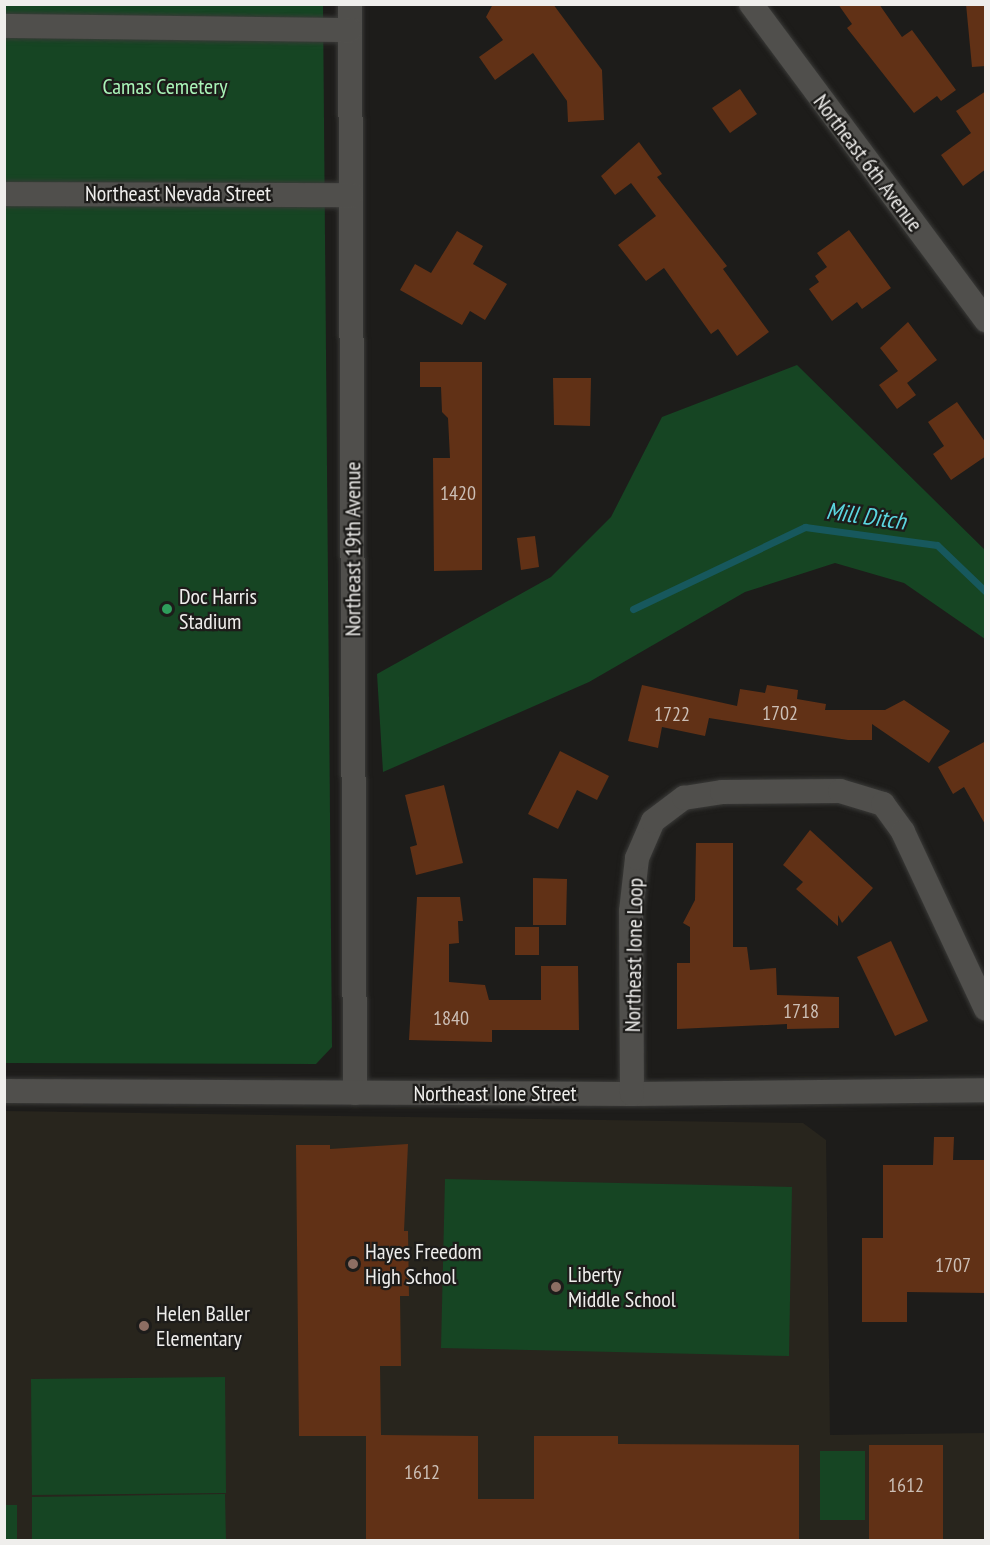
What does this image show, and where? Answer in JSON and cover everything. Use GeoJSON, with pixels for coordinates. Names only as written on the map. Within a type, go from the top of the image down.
{"type":"FeatureCollection","features":[{"type":"Feature","properties":{"kind":"street","name":"Northeast 19th Avenue"},"geometry":{"type":"LineString","coordinates":[[350,4],[355,1093]]}},
{"type":"Feature","properties":{"kind":"street","name":"Northeast 6th Avenue"},"geometry":{"type":"LineString","coordinates":[[751,4],[986,321]]}},
{"type":"Feature","properties":{"kind":"street"},"geometry":{"type":"LineString","coordinates":[[4,26],[350,30]]}},
{"type":"Feature","properties":{"kind":"street","name":"Northeast Nevada Street"},"geometry":{"type":"LineString","coordinates":[[4,194],[351,195]]}},
{"type":"Feature","properties":{"kind":"street","name":"Northeast Ione Loop"},"geometry":{"type":"LineString","coordinates":[[632,1094],[631,911],[637,858],[653,821],[684,798],[722,792],[840,791],[883,804],[903,832],[986,1010]]}},
{"type":"Feature","properties":{"kind":"street","name":"Northeast Ione Street"},"geometry":{"type":"LineString","coordinates":[[4,1091],[632,1094],[986,1090]]}},
{"type":"Feature","properties":{"kind":"shaded area","name":"Liberty Middle School"},"geometry":{"type":"Polygon","coordinates":[[[5,1111],[803,1123],[826,1140],[830,1435],[985,1433],[985,1540],[5,1540],[5,1111]]]}},
{"type":"Feature","properties":{"kind":"green space","name":"Doc Harris Stadium"},"geometry":{"type":"Polygon","coordinates":[[[5,5],[323,5],[332,1047],[316,1064],[5,1063],[5,5]]]}},
{"type":"Feature","properties":{"kind":"green space"},"geometry":{"type":"Polygon","coordinates":[[[797,365],[985,550],[985,639],[904,583],[835,563],[745,592],[589,682],[383,772],[377,674],[551,577],[611,517],[662,417],[797,365]]]}},
{"type":"Feature","properties":{"kind":"green space"},"geometry":{"type":"Polygon","coordinates":[[[445,1179],[792,1187],[789,1356],[441,1348],[445,1179]]]}},
{"type":"Feature","properties":{"kind":"green space"},"geometry":{"type":"Polygon","coordinates":[[[225,1377],[226,1493],[32,1495],[31,1379],[225,1377]]]}},
{"type":"Feature","properties":{"kind":"green space"},"geometry":{"type":"Polygon","coordinates":[[[820,1451],[865,1451],[865,1520],[820,1520],[820,1451]]]}},
{"type":"Feature","properties":{"kind":"green space"},"geometry":{"type":"Polygon","coordinates":[[[225,1494],[226,1540],[32,1540],[32,1497],[225,1494]]]}},
{"type":"Feature","properties":{"kind":"green space"},"geometry":{"type":"Polygon","coordinates":[[[4,1505],[17,1505],[17,1540],[5,1540],[4,1505]]]}},
{"type":"Feature","properties":{"kind":"building"},"geometry":{"type":"Polygon","coordinates":[[[493,4],[553,4],[602,70],[604,120],[568,122],[567,101],[533,53],[495,80],[479,57],[503,40],[486,17],[493,4]]]}},
{"type":"Feature","properties":{"kind":"building"},"geometry":{"type":"Polygon","coordinates":[[[838,4],[879,4],[902,37],[912,30],[956,90],[941,101],[937,96],[914,113],[847,28],[852,24],[838,4]]]}},
{"type":"Feature","properties":{"kind":"building"},"geometry":{"type":"Polygon","coordinates":[[[966,4],[986,4],[986,66],[972,67],[966,4]]]}},
{"type":"Feature","properties":{"kind":"building"},"geometry":{"type":"Polygon","coordinates":[[[740,89],[757,114],[730,133],[712,108],[740,89]]]}},
{"type":"Feature","properties":{"kind":"building"},"geometry":{"type":"Polygon","coordinates":[[[986,91],[986,169],[963,186],[941,155],[971,133],[956,111],[986,91]]]}},
{"type":"Feature","properties":{"kind":"building"},"geometry":{"type":"Polygon","coordinates":[[[639,142],[662,174],[657,177],[727,266],[723,269],[769,332],[737,356],[718,329],[711,334],[664,268],[646,281],[618,245],[656,216],[631,183],[615,195],[601,176],[639,142]]]}},
{"type":"Feature","properties":{"kind":"building"},"geometry":{"type":"Polygon","coordinates":[[[849,230],[891,288],[862,309],[857,302],[832,321],[809,289],[819,282],[815,276],[827,267],[817,253],[849,230]]]}},
{"type":"Feature","properties":{"kind":"building"},"geometry":{"type":"Polygon","coordinates":[[[457,231],[483,246],[473,264],[507,284],[485,320],[470,311],[462,325],[400,290],[415,264],[431,273],[457,231]]]}},
{"type":"Feature","properties":{"kind":"building"},"geometry":{"type":"Polygon","coordinates":[[[908,322],[937,360],[907,383],[916,395],[897,409],[879,385],[898,371],[880,348],[908,322]]]}},
{"type":"Feature","properties":{"kind":"building"},"geometry":{"type":"Polygon","coordinates":[[[420,362],[482,362],[482,570],[434,571],[433,458],[450,458],[448,418],[442,412],[441,387],[420,387],[420,362]]]}},
{"type":"Feature","properties":{"kind":"building"},"geometry":{"type":"Polygon","coordinates":[[[553,378],[591,378],[590,426],[554,425],[553,378]]]}},
{"type":"Feature","properties":{"kind":"building"},"geometry":{"type":"Polygon","coordinates":[[[957,402],[986,443],[986,456],[951,480],[933,454],[944,446],[928,422],[957,402]]]}},
{"type":"Feature","properties":{"kind":"building"},"geometry":{"type":"Polygon","coordinates":[[[535,536],[539,567],[521,570],[517,538],[535,536]]]}},
{"type":"Feature","properties":{"kind":"building"},"geometry":{"type":"Polygon","coordinates":[[[642,685],[737,706],[740,689],[765,693],[767,685],[798,690],[797,699],[826,704],[825,710],[885,710],[904,700],[950,731],[929,763],[872,724],[872,740],[848,740],[709,718],[705,736],[662,727],[658,748],[628,741],[642,685]]]}},
{"type":"Feature","properties":{"kind":"building"},"geometry":{"type":"Polygon","coordinates":[[[986,741],[986,826],[964,787],[953,794],[938,767],[986,741]]]}},
{"type":"Feature","properties":{"kind":"building"},"geometry":{"type":"Polygon","coordinates":[[[560,751],[609,776],[597,800],[577,790],[558,829],[528,814],[560,751]]]}},
{"type":"Feature","properties":{"kind":"building"},"geometry":{"type":"Polygon","coordinates":[[[444,785],[463,863],[416,875],[410,847],[417,845],[405,795],[444,785]]]}},
{"type":"Feature","properties":{"kind":"building"},"geometry":{"type":"Polygon","coordinates":[[[810,830],[873,888],[842,923],[838,915],[838,926],[796,889],[803,882],[783,865],[810,830]]]}},
{"type":"Feature","properties":{"kind":"building"},"geometry":{"type":"Polygon","coordinates":[[[696,843],[733,843],[733,947],[747,947],[750,970],[776,968],[777,995],[839,997],[839,1028],[787,1029],[787,1024],[677,1029],[677,963],[690,963],[690,927],[683,923],[695,900],[696,843]]]}},
{"type":"Feature","properties":{"kind":"building"},"geometry":{"type":"Polygon","coordinates":[[[533,878],[567,879],[566,925],[533,925],[533,878]]]}},
{"type":"Feature","properties":{"kind":"building"},"geometry":{"type":"Polygon","coordinates":[[[417,897],[460,897],[463,921],[458,921],[459,943],[449,944],[449,982],[485,985],[489,1000],[541,1000],[541,966],[578,966],[579,1030],[492,1030],[492,1042],[409,1040],[417,897]]]}},
{"type":"Feature","properties":{"kind":"building"},"geometry":{"type":"Polygon","coordinates":[[[515,927],[539,927],[539,955],[515,955],[515,927]]]}},
{"type":"Feature","properties":{"kind":"building"},"geometry":{"type":"Polygon","coordinates":[[[891,941],[928,1021],[895,1036],[857,957],[891,941]]]}},
{"type":"Feature","properties":{"kind":"building"},"geometry":{"type":"Polygon","coordinates":[[[934,1137],[954,1137],[953,1160],[986,1160],[986,1293],[907,1292],[907,1322],[862,1322],[862,1238],[883,1238],[883,1165],[933,1165],[934,1137]]]}},
{"type":"Feature","properties":{"kind":"building"},"geometry":{"type":"Polygon","coordinates":[[[408,1144],[404,1231],[408,1231],[409,1296],[400,1296],[401,1366],[380,1366],[381,1435],[478,1436],[478,1499],[534,1499],[534,1436],[618,1436],[618,1444],[799,1445],[799,1540],[366,1540],[366,1436],[299,1436],[296,1145],[330,1145],[330,1149],[408,1144]]]}},
{"type":"Feature","properties":{"kind":"building"},"geometry":{"type":"Polygon","coordinates":[[[869,1445],[943,1445],[943,1540],[869,1540],[869,1445]]]}},
{"type":"Feature","properties":{"kind":"waterway","name":"Mill Ditch"},"geometry":{"type":"LineString","coordinates":[[633,609],[805,527],[937,545],[986,592]]}},
{"type":"Feature","properties":{"kind":"place","name":"Doc Harris Stadium"},"geometry":{"type":"Point","coordinates":[167,609]}},
{"type":"Feature","properties":{"kind":"place","name":"Hayes Freedom High School"},"geometry":{"type":"Point","coordinates":[353,1264]}},
{"type":"Feature","properties":{"kind":"place","name":"Liberty Middle School"},"geometry":{"type":"Point","coordinates":[556,1287]}},
{"type":"Feature","properties":{"kind":"place","name":"Helen Baller Elementary"},"geometry":{"type":"Point","coordinates":[144,1326]}},
{"type":"Feature","properties":{"kind":"park label","name":"Camas Cemetery"},"geometry":{"type":"Point","coordinates":[165,87]}}]}
